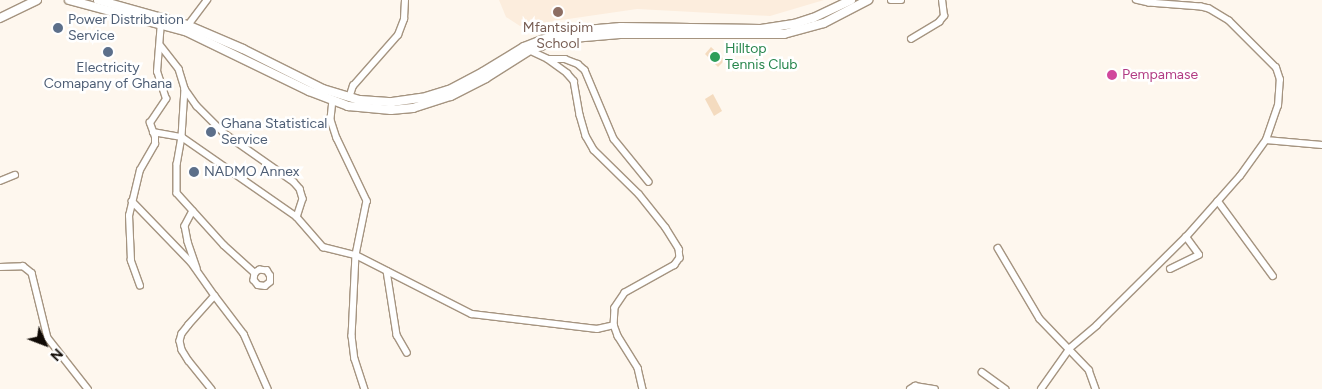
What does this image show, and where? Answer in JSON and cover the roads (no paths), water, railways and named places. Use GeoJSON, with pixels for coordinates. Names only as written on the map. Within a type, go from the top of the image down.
{"type":"FeatureCollection","features":[{"type":"Feature","properties":{"kind":"street"},"geometry":{"type":"LineString","coordinates":[[70,0],[186,28],[242,49],[322,89],[349,98],[392,102],[436,94],[466,82],[527,49],[549,42],[574,37],[620,34],[762,36],[795,33],[824,23],[868,0]]}},
{"type":"Feature","properties":{"kind":"street"},"geometry":{"type":"LineString","coordinates":[[98,0],[161,21]]}},
{"type":"Feature","properties":{"kind":"street"},"geometry":{"type":"LineString","coordinates":[[186,28],[207,0]]}},
{"type":"Feature","properties":{"kind":"street"},"geometry":{"type":"LineString","coordinates":[[349,98],[353,86],[398,35],[404,20],[405,0]]}},
{"type":"Feature","properties":{"kind":"street"},"geometry":{"type":"LineString","coordinates":[[186,28],[348,106],[400,110],[424,106],[468,88],[547,36],[575,30],[620,27],[761,28],[784,26],[821,15],[851,0]]}},
{"type":"Feature","properties":{"kind":"street"},"geometry":{"type":"LineString","coordinates":[[891,0],[900,0]]}},
{"type":"Feature","properties":{"kind":"street"},"geometry":{"type":"LineString","coordinates":[[912,39],[939,22],[944,16],[942,0]]}},
{"type":"Feature","properties":{"kind":"street"},"geometry":{"type":"LineString","coordinates":[[1041,389],[1070,348],[1097,325],[1186,237],[1218,201],[1266,140],[1278,106],[1280,80],[1276,68],[1242,33],[1209,9],[1136,0]]}},
{"type":"Feature","properties":{"kind":"street"},"geometry":{"type":"LineString","coordinates":[[0,18],[33,1]]}},
{"type":"Feature","properties":{"kind":"street"},"geometry":{"type":"LineString","coordinates":[[140,286],[130,261],[128,238],[132,201],[140,170],[155,144],[150,123],[166,99],[158,72],[161,21]]}},
{"type":"Feature","properties":{"kind":"street"},"geometry":{"type":"LineString","coordinates":[[161,46],[179,69],[185,89],[197,106],[224,133],[294,182],[300,189],[303,199],[297,217]]}},
{"type":"Feature","properties":{"kind":"street"},"geometry":{"type":"LineString","coordinates":[[527,49],[548,59],[568,73],[574,81],[586,136],[594,150],[639,194],[666,228],[679,249],[680,258],[675,265],[620,298],[615,308],[614,325],[618,336],[638,368],[643,389]]}},
{"type":"Feature","properties":{"kind":"street"},"geometry":{"type":"LineString","coordinates":[[548,59],[565,60],[578,64],[585,70],[614,139],[649,182]]}},
{"type":"Feature","properties":{"kind":"street"},"geometry":{"type":"LineString","coordinates":[[185,89],[182,137],[175,188],[224,245],[255,274]]}},
{"type":"Feature","properties":{"kind":"street"},"geometry":{"type":"LineString","coordinates":[[333,100],[331,120],[334,129],[367,201],[356,256],[352,336],[355,359],[365,389]]}},
{"type":"Feature","properties":{"kind":"street"},"geometry":{"type":"LineString","coordinates":[[153,132],[182,137],[297,217],[322,247],[356,256],[472,314],[597,329],[614,325]]}},
{"type":"Feature","properties":{"kind":"street"},"geometry":{"type":"LineString","coordinates":[[1266,140],[1322,145]]}},
{"type":"Feature","properties":{"kind":"street"},"geometry":{"type":"LineString","coordinates":[[0,181],[14,175]]}},
{"type":"Feature","properties":{"kind":"street"},"geometry":{"type":"LineString","coordinates":[[132,201],[197,269],[244,334],[268,389]]}},
{"type":"Feature","properties":{"kind":"street"},"geometry":{"type":"LineString","coordinates":[[1218,201],[1273,276]]}},
{"type":"Feature","properties":{"kind":"street"},"geometry":{"type":"LineString","coordinates":[[193,211],[185,226],[197,269]]}},
{"type":"Feature","properties":{"kind":"street"},"geometry":{"type":"LineString","coordinates":[[1170,269],[1199,255],[1186,237]]}},
{"type":"Feature","properties":{"kind":"street"},"geometry":{"type":"LineString","coordinates":[[998,248],[1040,319],[1070,348],[1091,373],[1096,389]]}},
{"type":"Feature","properties":{"kind":"street"},"geometry":{"type":"LineString","coordinates":[[0,267],[22,266],[32,273],[36,281],[48,338],[88,389]]}},
{"type":"Feature","properties":{"kind":"street"},"geometry":{"type":"LineString","coordinates":[[387,271],[397,335],[407,352]]}},
{"type":"Feature","properties":{"kind":"street"},"geometry":{"type":"LineString","coordinates":[[212,389],[189,361],[182,350],[180,341],[182,334],[189,325],[215,296]]}},
{"type":"Feature","properties":{"kind":"street"},"geometry":{"type":"LineString","coordinates":[[982,372],[1005,389]]}},
{"type":"Feature","properties":{"kind":"street"},"geometry":{"type":"LineString","coordinates":[[910,389],[915,386],[935,389]]}},
{"type":"Feature","properties":{"kind":"place","name":"Mfantsipim School"},"geometry":{"type":"Point","coordinates":[558,12]}},
{"type":"Feature","properties":{"kind":"place","name":"Power Distribution Service"},"geometry":{"type":"Point","coordinates":[58,28]}},
{"type":"Feature","properties":{"kind":"place","name":"Electricity Comapany of Ghana"},"geometry":{"type":"Point","coordinates":[108,52]}},
{"type":"Feature","properties":{"kind":"place","name":"Hilltop Tennis Club"},"geometry":{"type":"Point","coordinates":[715,57]}},
{"type":"Feature","properties":{"kind":"place","name":"Pempamase"},"geometry":{"type":"Point","coordinates":[1112,75]}},
{"type":"Feature","properties":{"kind":"place","name":"Ghana Statistical Service"},"geometry":{"type":"Point","coordinates":[211,132]}},
{"type":"Feature","properties":{"kind":"place","name":"NADMO Annex"},"geometry":{"type":"Point","coordinates":[194,172]}}]}
